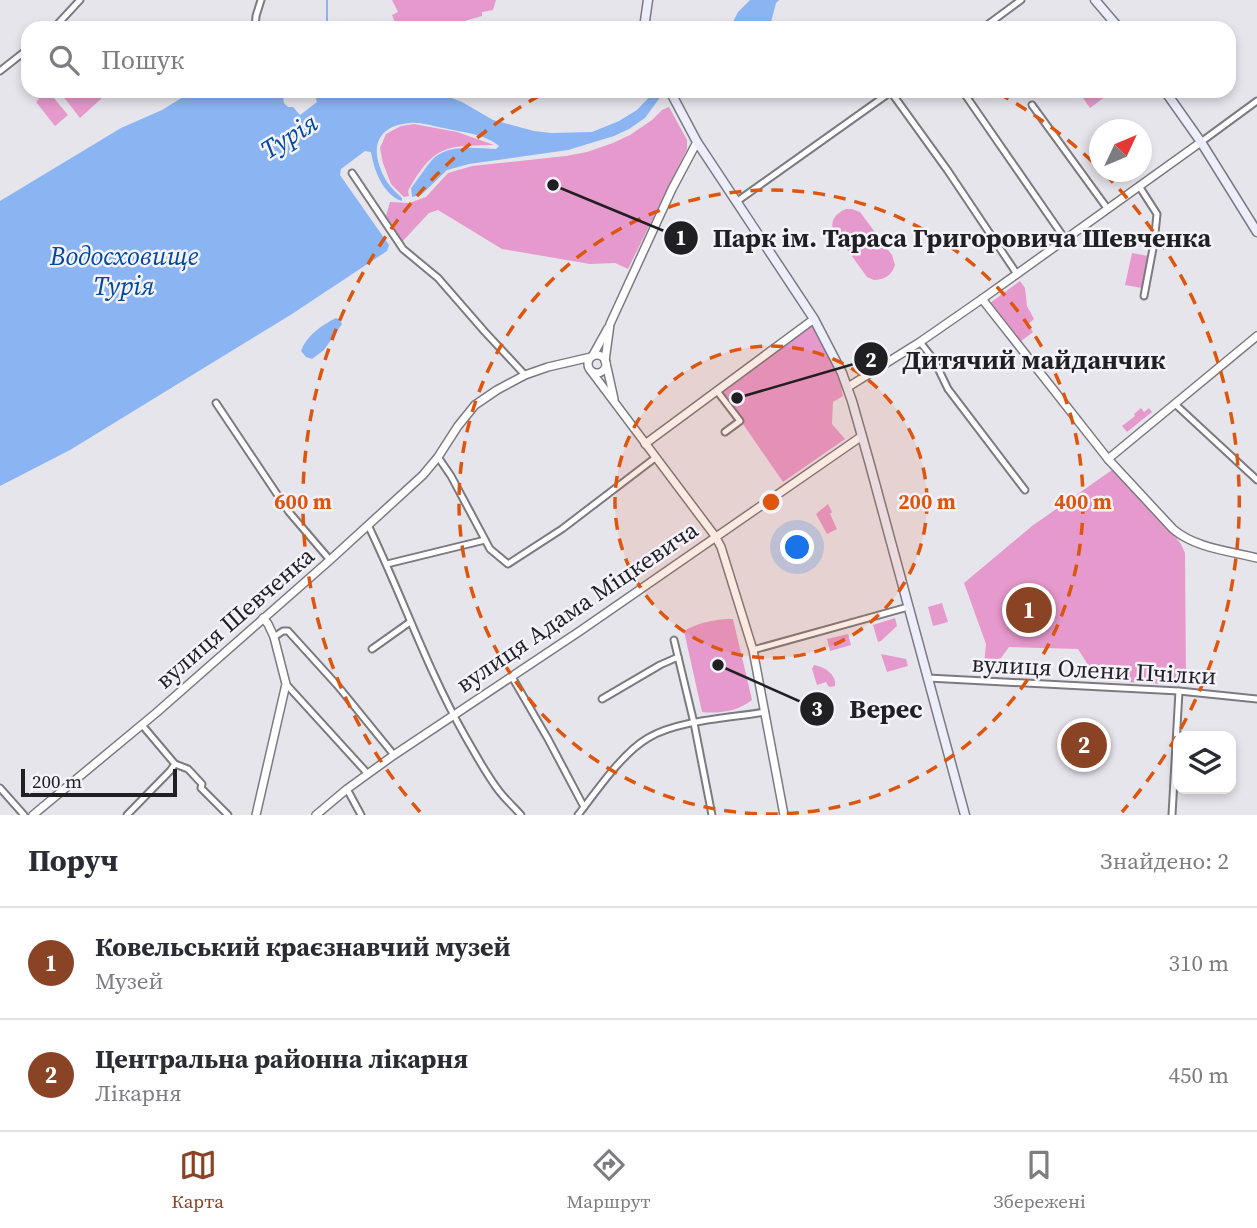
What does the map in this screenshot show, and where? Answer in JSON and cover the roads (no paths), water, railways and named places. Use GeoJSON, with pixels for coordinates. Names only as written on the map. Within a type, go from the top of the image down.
{"type":"FeatureCollection","features":[{"type":"Feature","properties":{"kind":"main road"},"geometry":{"type":"LineString","coordinates":[[645,21],[648,0]]}},
{"type":"Feature","properties":{"kind":"main road"},"geometry":{"type":"LineString","coordinates":[[1095,0],[1113,21]]}},
{"type":"Feature","properties":{"kind":"main road"},"geometry":{"type":"LineString","coordinates":[[674,98],[697,142],[814,319],[848,387],[965,815]]}},
{"type":"Feature","properties":{"kind":"main road"},"geometry":{"type":"LineString","coordinates":[[1170,98],[1208,152],[1257,232]]}},
{"type":"Feature","properties":{"kind":"street"},"geometry":{"type":"LineString","coordinates":[[60,21],[80,0]]}},
{"type":"Feature","properties":{"kind":"street"},"geometry":{"type":"LineString","coordinates":[[256,21],[261,0]]}},
{"type":"Feature","properties":{"kind":"street"},"geometry":{"type":"LineString","coordinates":[[993,21],[1021,0]]}},
{"type":"Feature","properties":{"kind":"street"},"geometry":{"type":"LineString","coordinates":[[0,71],[21,54]]}},
{"type":"Feature","properties":{"kind":"street"},"geometry":{"type":"LineString","coordinates":[[736,202],[881,98]]}},
{"type":"Feature","properties":{"kind":"street"},"geometry":{"type":"LineString","coordinates":[[893,98],[948,171],[1017,274]]}},
{"type":"Feature","properties":{"kind":"street"},"geometry":{"type":"LineString","coordinates":[[966,98],[1065,239]]}},
{"type":"Feature","properties":{"kind":"street"},"geometry":{"type":"LineString","coordinates":[[848,387],[982,299],[1257,101]]}},
{"type":"Feature","properties":{"kind":"street"},"geometry":{"type":"LineString","coordinates":[[1032,105],[1107,208]]}},
{"type":"Feature","properties":{"kind":"street"},"geometry":{"type":"LineString","coordinates":[[697,142],[672,189],[610,324],[588,362],[590,369],[715,537],[723,554],[753,650],[784,815]]}},
{"type":"Feature","properties":{"kind":"street"},"geometry":{"type":"LineString","coordinates":[[1191,149],[1208,152]]}},
{"type":"Feature","properties":{"kind":"street"},"geometry":{"type":"LineString","coordinates":[[352,173],[403,249],[438,278],[525,375]]}},
{"type":"Feature","properties":{"kind":"street"},"geometry":{"type":"LineString","coordinates":[[1139,186],[1157,214],[1144,296]]}},
{"type":"Feature","properties":{"kind":"street"},"geometry":{"type":"LineString","coordinates":[[982,299],[1108,459],[1181,536],[1194,542],[1257,558]]}},
{"type":"Feature","properties":{"kind":"street"},"geometry":{"type":"LineString","coordinates":[[645,444],[814,319]]}},
{"type":"Feature","properties":{"kind":"street"},"geometry":{"type":"LineString","coordinates":[[575,362],[599,373],[604,369],[610,324]]}},
{"type":"Feature","properties":{"kind":"street"},"geometry":{"type":"LineString","coordinates":[[1108,459],[1257,336]]}},
{"type":"Feature","properties":{"kind":"street"},"geometry":{"type":"LineString","coordinates":[[920,342],[934,360],[948,389],[1025,490]]}},
{"type":"Feature","properties":{"kind":"street"},"geometry":{"type":"LineString","coordinates":[[592,356],[602,356],[606,362],[615,403]]}},
{"type":"Feature","properties":{"kind":"street","name":"вулиця Шевченка"},"geometry":{"type":"LineString","coordinates":[[33,815],[142,725],[423,475],[475,405],[525,375],[592,356]]}},
{"type":"Feature","properties":{"kind":"street"},"geometry":{"type":"LineString","coordinates":[[718,391],[740,421],[725,432]]}},
{"type":"Feature","properties":{"kind":"street"},"geometry":{"type":"LineString","coordinates":[[216,404],[289,512],[330,560]]}},
{"type":"Feature","properties":{"kind":"street"},"geometry":{"type":"LineString","coordinates":[[1175,404],[1257,480]]}},
{"type":"Feature","properties":{"kind":"street","name":"вулиця Адама Міцкевича"},"geometry":{"type":"LineString","coordinates":[[316,815],[394,755],[649,585],[862,436]]}},
{"type":"Feature","properties":{"kind":"street"},"geometry":{"type":"LineString","coordinates":[[438,457],[490,549],[508,564],[562,528],[655,458]]}},
{"type":"Feature","properties":{"kind":"street"},"geometry":{"type":"LineString","coordinates":[[368,525],[453,715],[485,772],[500,793],[522,815]]}},
{"type":"Feature","properties":{"kind":"street"},"geometry":{"type":"LineString","coordinates":[[387,564],[485,540]]}},
{"type":"Feature","properties":{"kind":"street"},"geometry":{"type":"LineString","coordinates":[[753,650],[908,607]]}},
{"type":"Feature","properties":{"kind":"street"},"geometry":{"type":"LineString","coordinates":[[256,815],[286,684],[274,637],[263,618]]}},
{"type":"Feature","properties":{"kind":"street"},"geometry":{"type":"LineString","coordinates":[[372,649],[411,622]]}},
{"type":"Feature","properties":{"kind":"street"},"geometry":{"type":"LineString","coordinates":[[274,637],[288,631],[337,685],[394,755]]}},
{"type":"Feature","properties":{"kind":"street"},"geometry":{"type":"LineString","coordinates":[[674,640],[712,815]]}},
{"type":"Feature","properties":{"kind":"street"},"geometry":{"type":"LineString","coordinates":[[602,699],[678,657]]}},
{"type":"Feature","properties":{"kind":"street"},"geometry":{"type":"LineString","coordinates":[[512,677],[584,807]]}},
{"type":"Feature","properties":{"kind":"street","name":"вулиця Олени Пчілки"},"geometry":{"type":"LineString","coordinates":[[928,678],[1089,683],[1257,699]]}},
{"type":"Feature","properties":{"kind":"street"},"geometry":{"type":"LineString","coordinates":[[286,684],[368,774]]}},
{"type":"Feature","properties":{"kind":"street"},"geometry":{"type":"LineString","coordinates":[[1172,815],[1179,691]]}},
{"type":"Feature","properties":{"kind":"street"},"geometry":{"type":"LineString","coordinates":[[578,815],[636,746],[649,737],[694,723],[765,712]]}},
{"type":"Feature","properties":{"kind":"street"},"geometry":{"type":"LineString","coordinates":[[142,725],[175,764],[188,769],[202,785],[201,788],[228,815]]}},
{"type":"Feature","properties":{"kind":"street"},"geometry":{"type":"LineString","coordinates":[[127,815],[175,764]]}},
{"type":"Feature","properties":{"kind":"street"},"geometry":{"type":"LineString","coordinates":[[0,788],[24,815]]}},
{"type":"Feature","properties":{"kind":"street"},"geometry":{"type":"LineString","coordinates":[[347,789],[361,815]]}},
{"type":"Feature","properties":{"kind":"water"},"geometry":{"type":"Polygon","coordinates":[[[750,0],[779,0],[771,21],[734,21],[750,0]]]}},
{"type":"Feature","properties":{"kind":"water","name":"Водосховище Турія"},"geometry":{"type":"Polygon","coordinates":[[[182,98],[283,98],[284,103],[293,107],[300,115],[317,102],[316,98],[452,98],[493,120],[551,133],[592,132],[619,121],[637,110],[648,98],[660,98],[645,118],[614,136],[568,150],[469,164],[447,170],[421,195],[412,197],[411,188],[432,160],[441,153],[464,148],[496,149],[499,146],[475,134],[424,124],[397,125],[388,130],[378,143],[378,161],[387,182],[402,201],[385,188],[377,174],[371,152],[365,151],[341,169],[340,175],[389,245],[387,251],[292,314],[70,450],[0,486],[0,201],[121,128],[182,98]]]}},
{"type":"Feature","properties":{"kind":"water"},"geometry":{"type":"Polygon","coordinates":[[[336,318],[342,324],[324,350],[312,359],[306,357],[301,351],[307,341],[320,328],[336,318]]]}},
{"type":"Feature","properties":{"kind":"waterway"},"geometry":{"type":"LineString","coordinates":[[327,0],[327,21]]}},
{"type":"Feature","properties":{"kind":"place","name":"Парк ім. Тараса Григоровича Шевченка"},"geometry":{"type":"Point","coordinates":[553,185]}},
{"type":"Feature","properties":{"kind":"place","name":"Дитячий майданчик"},"geometry":{"type":"Point","coordinates":[737,398]}},
{"type":"Feature","properties":{"kind":"place","name":"Ковельський краєзнавчий музей"},"geometry":{"type":"Point","coordinates":[1029,610]}},
{"type":"Feature","properties":{"kind":"place","name":"Верес"},"geometry":{"type":"Point","coordinates":[718,665]}},
{"type":"Feature","properties":{"kind":"place","name":"Центральна районна лікарня"},"geometry":{"type":"Point","coordinates":[1084,745]}},
{"type":"Feature","properties":{"kind":"water label","name":"Турія"},"geometry":{"type":"Point","coordinates":[289,136]}}]}
